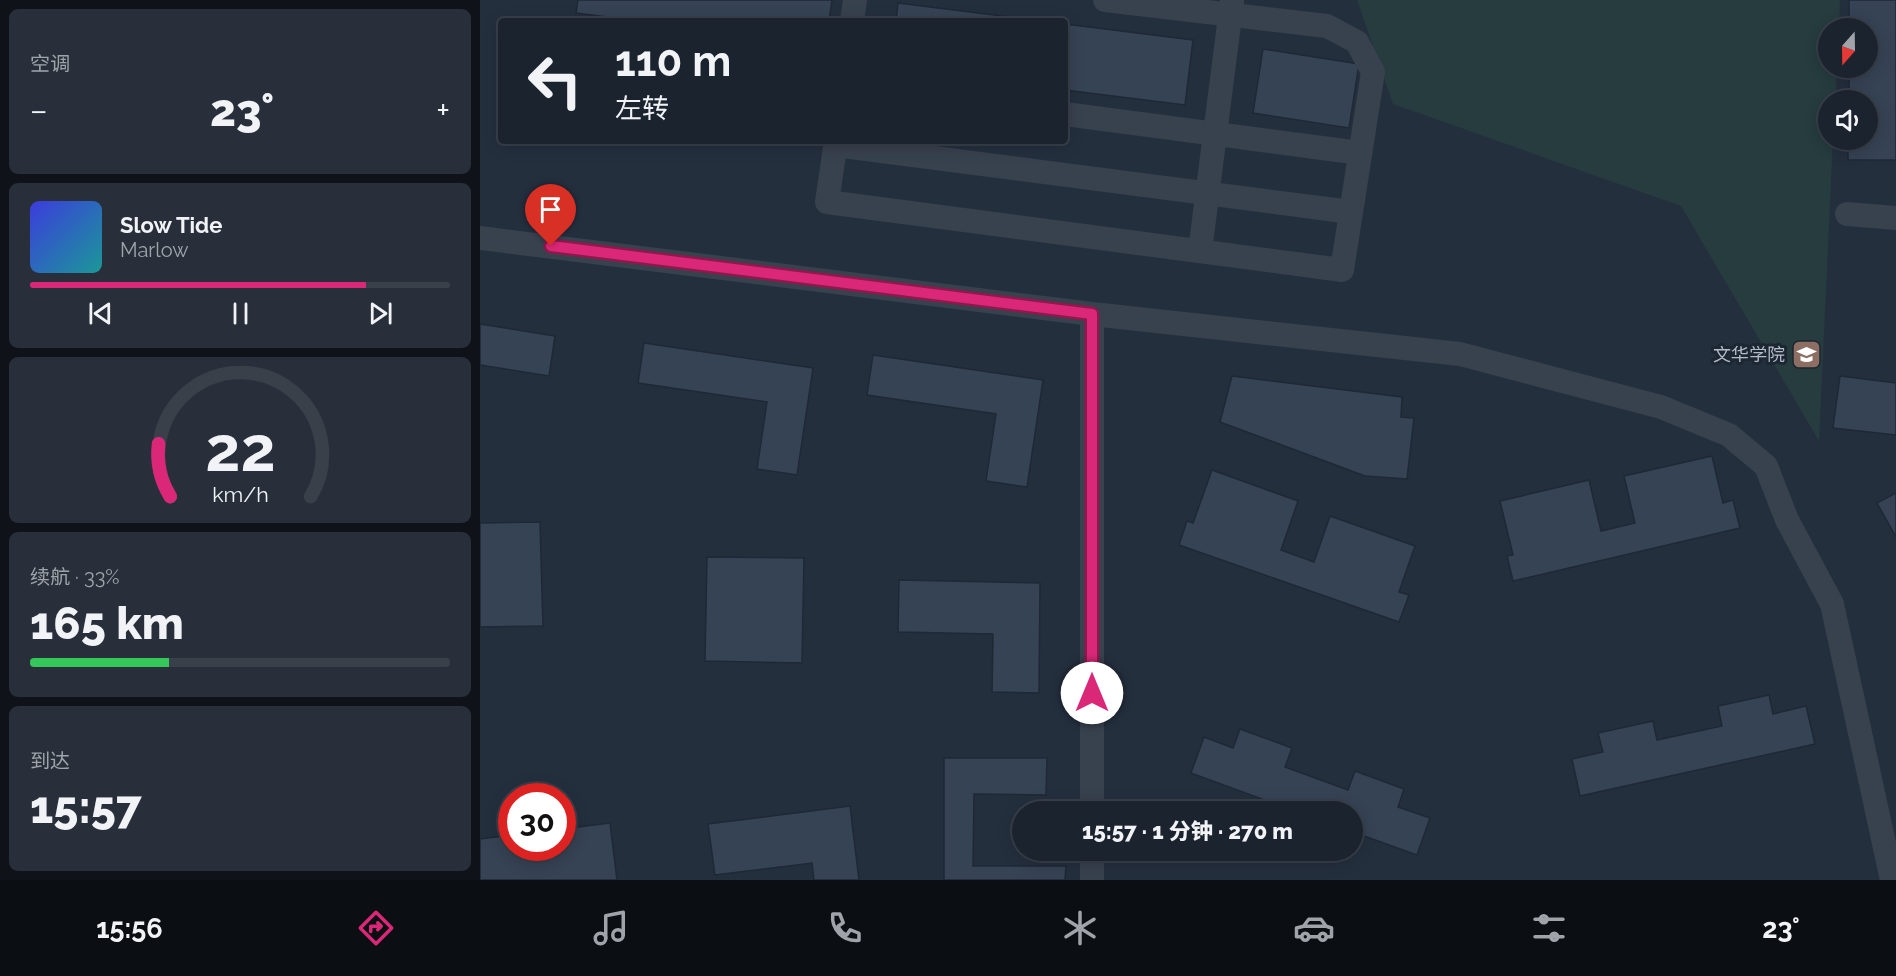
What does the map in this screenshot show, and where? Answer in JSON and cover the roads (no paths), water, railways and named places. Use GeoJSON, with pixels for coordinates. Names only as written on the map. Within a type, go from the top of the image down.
{"type":"FeatureCollection","features":[{"type":"Feature","properties":{"kind":"street"},"geometry":{"type":"LineString","coordinates":[[852,18],[855,0]]}},
{"type":"Feature","properties":{"kind":"street"},"geometry":{"type":"LineString","coordinates":[[835,144],[827,202],[1342,270],[1373,72],[1357,42],[1327,26],[1231,7],[1105,0]]}},
{"type":"Feature","properties":{"kind":"street"},"geometry":{"type":"LineString","coordinates":[[1200,252],[1231,7]]}},
{"type":"Feature","properties":{"kind":"street"},"geometry":{"type":"LineString","coordinates":[[1068,114],[1360,153]]}},
{"type":"Feature","properties":{"kind":"street"},"geometry":{"type":"LineString","coordinates":[[842,144],[1351,212]]}},
{"type":"Feature","properties":{"kind":"street"},"geometry":{"type":"LineString","coordinates":[[1846,214],[1896,218]]}},
{"type":"Feature","properties":{"kind":"street"},"geometry":{"type":"LineString","coordinates":[[480,238],[1092,314],[1460,354],[1661,407],[1729,435],[1766,466],[1787,520],[1832,604],[1892,880]]}},
{"type":"Feature","properties":{"kind":"street"},"geometry":{"type":"LineString","coordinates":[[1092,314],[1092,801]]}},
{"type":"Feature","properties":{"kind":"street"},"geometry":{"type":"LineString","coordinates":[[1092,861],[1092,880]]}},
{"type":"Feature","properties":{"kind":"place","name":"文华学院"},"geometry":{"type":"Point","coordinates":[1806,354]}}]}
